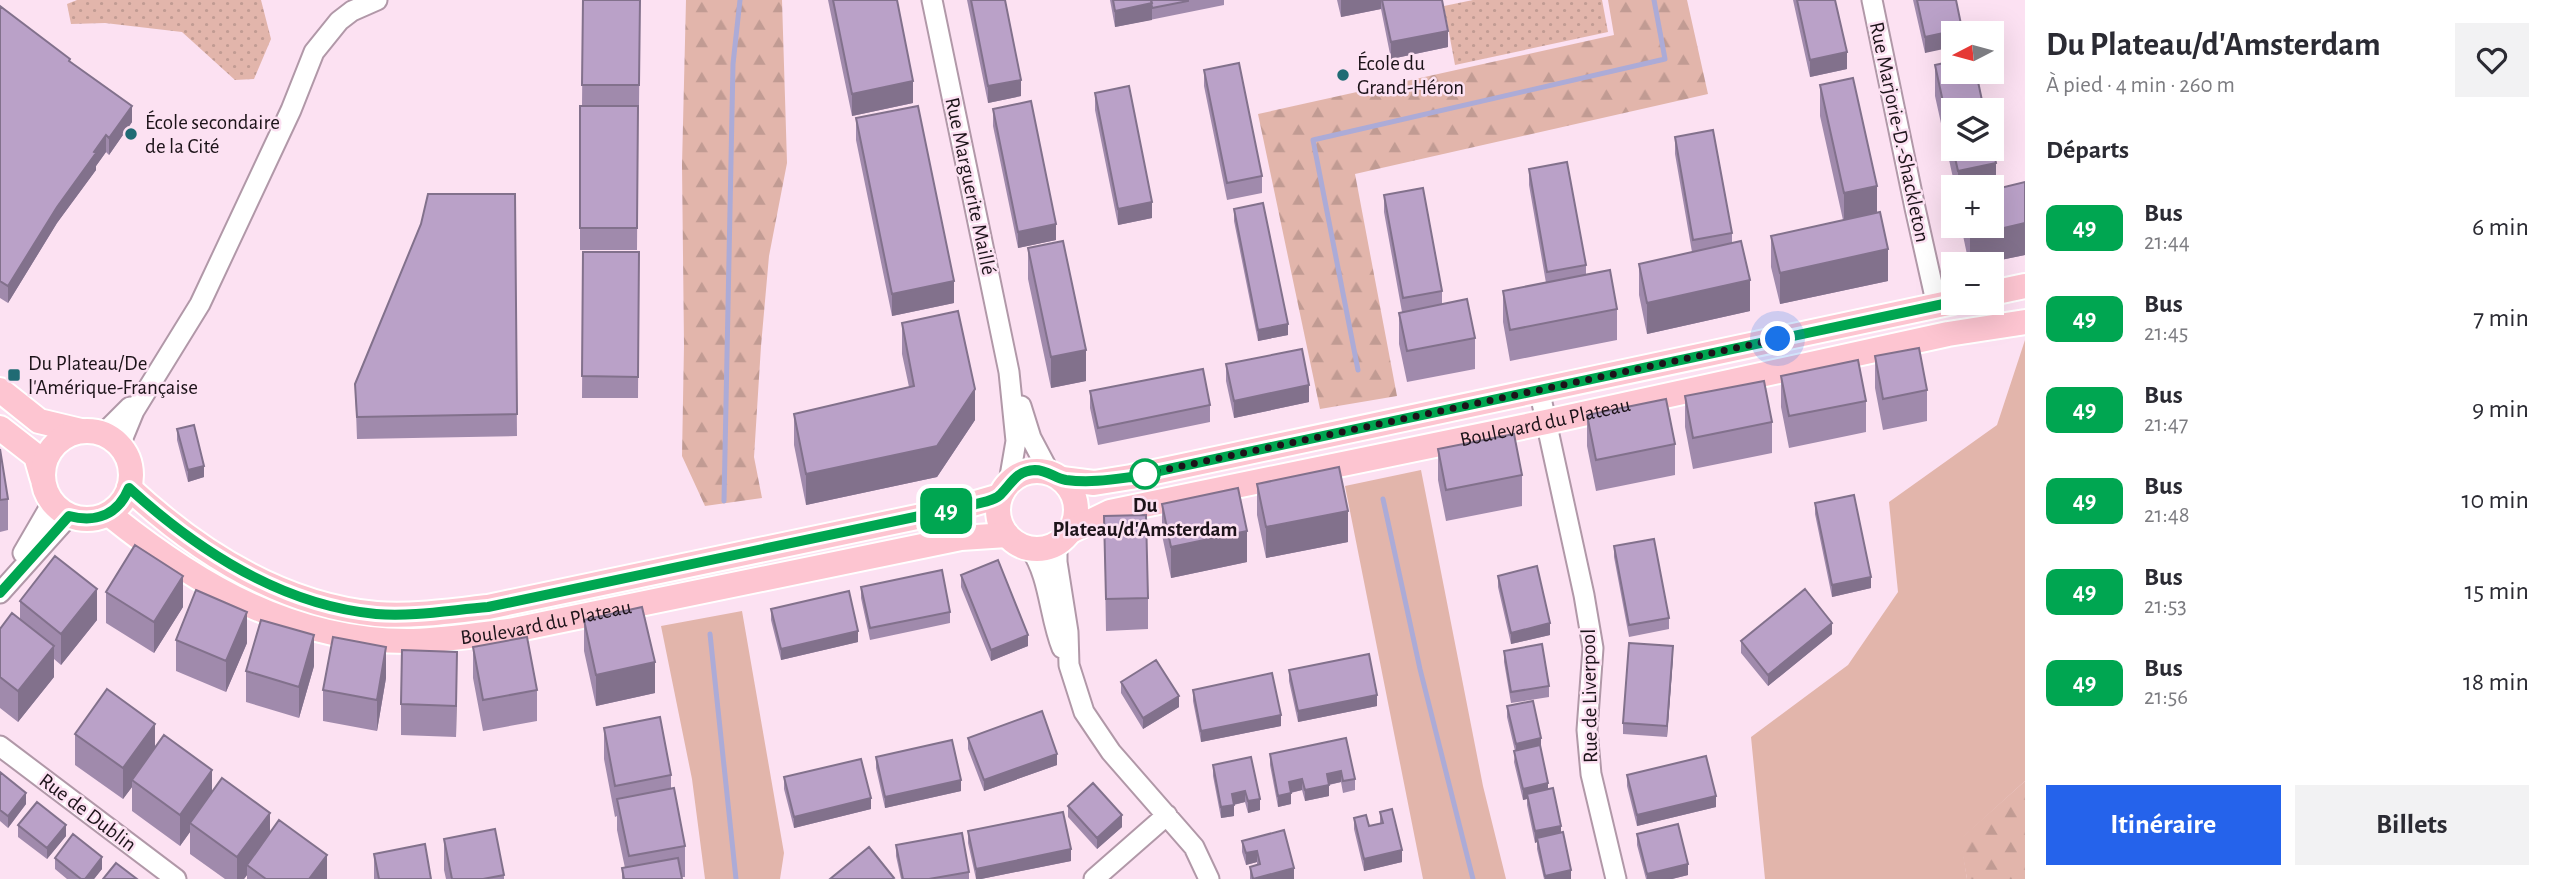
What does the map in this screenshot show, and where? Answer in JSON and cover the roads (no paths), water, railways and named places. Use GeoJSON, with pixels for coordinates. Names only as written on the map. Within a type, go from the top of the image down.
{"type":"FeatureCollection","features":[{"type":"Feature","properties":{"kind":"main road"},"geometry":{"type":"LineString","coordinates":[[2004,290],[2025,286]]}},
{"type":"Feature","properties":{"kind":"main road","name":"Boulevard du Plateau"},"geometry":{"type":"LineString","coordinates":[[1056,476],[1094,483],[1131,477],[1941,305]]}},
{"type":"Feature","properties":{"kind":"main road","name":"Boulevard du Plateau"},"geometry":{"type":"LineString","coordinates":[[1063,537],[1110,512],[1546,422],[1948,334],[2025,322]]}},
{"type":"Feature","properties":{"kind":"main road"},"geometry":{"type":"LineString","coordinates":[[0,390],[42,423],[101,437],[125,453],[131,470],[125,498],[109,514],[96,519],[82,520],[61,510],[45,491],[36,456],[0,428]]}},
{"type":"Feature","properties":{"kind":"main road"},"geometry":{"type":"LineString","coordinates":[[43,477],[45,461],[53,446],[66,436],[101,437]]}},
{"type":"Feature","properties":{"kind":"main road"},"geometry":{"type":"LineString","coordinates":[[1035,470],[1056,476],[1071,490],[1076,504],[1075,519],[1063,537],[1039,549],[1017,543],[1000,523],[998,509],[1005,489],[1021,474],[1035,470]]}},
{"type":"Feature","properties":{"kind":"main road","name":"Boulevard du Plateau"},"geometry":{"type":"LineString","coordinates":[[129,488],[183,532],[242,571],[318,604],[377,614],[488,607],[965,507],[1005,489]]}},
{"type":"Feature","properties":{"kind":"main road","name":"Boulevard du Plateau"},"geometry":{"type":"LineString","coordinates":[[109,514],[148,544],[228,596],[259,611],[291,623],[331,632],[410,641],[509,631],[961,538],[1007,534]]}},
{"type":"Feature","properties":{"kind":"street"},"geometry":{"type":"LineString","coordinates":[[101,437],[134,411],[200,303],[291,110],[314,52],[352,11],[377,0]]}},
{"type":"Feature","properties":{"kind":"street","name":"Rue Marguerite Maillé"},"geometry":{"type":"LineString","coordinates":[[932,0],[1009,372],[1016,441],[1005,489]]}},
{"type":"Feature","properties":{"kind":"street","name":"Rue Marjorie-D.-Shackleton"},"geometry":{"type":"LineString","coordinates":[[1872,0],[1914,208],[1941,292]]}},
{"type":"Feature","properties":{"kind":"street","name":"Rue Marguerite Maillé"},"geometry":{"type":"LineString","coordinates":[[1009,372],[1031,438],[1056,476]]}},
{"type":"Feature","properties":{"kind":"street","name":"Rue de Liverpool"},"geometry":{"type":"LineString","coordinates":[[1539,389],[1593,648],[1587,730],[1591,774],[1616,879]]}},
{"type":"Feature","properties":{"kind":"street"},"geometry":{"type":"LineString","coordinates":[[0,586],[33,538],[61,510]]}},
{"type":"Feature","properties":{"kind":"street"},"geometry":{"type":"LineString","coordinates":[[0,593],[61,510]]}},
{"type":"Feature","properties":{"kind":"street"},"geometry":{"type":"LineString","coordinates":[[1063,537],[1057,562],[1068,632],[1069,665]]}},
{"type":"Feature","properties":{"kind":"street"},"geometry":{"type":"LineString","coordinates":[[1030,548],[1040,566],[1054,626],[1077,696],[1095,731],[1194,847],[1209,879]]}},
{"type":"Feature","properties":{"kind":"street","name":"Rue de Dublin"},"geometry":{"type":"LineString","coordinates":[[0,746],[176,879]]}},
{"type":"Feature","properties":{"kind":"street"},"geometry":{"type":"LineString","coordinates":[[1094,879],[1167,815]]}},
{"type":"Feature","properties":{"kind":"waterway"},"geometry":{"type":"LineString","coordinates":[[724,501],[733,64],[740,0]]}},
{"type":"Feature","properties":{"kind":"waterway"},"geometry":{"type":"LineString","coordinates":[[1358,370],[1313,140],[1665,59],[1654,0]]}},
{"type":"Feature","properties":{"kind":"waterway"},"geometry":{"type":"LineString","coordinates":[[1383,499],[1420,669],[1473,879]]}},
{"type":"Feature","properties":{"kind":"waterway"},"geometry":{"type":"LineString","coordinates":[[710,634],[736,879]]}},
{"type":"Feature","properties":{"kind":"place","name":"École du Grand-Héron"},"geometry":{"type":"Point","coordinates":[1343,75]}},
{"type":"Feature","properties":{"kind":"place","name":"École secondaire de la Cité"},"geometry":{"type":"Point","coordinates":[131,134]}},
{"type":"Feature","properties":{"kind":"place","name":"Du Plateau/De l'Amérique-Française"},"geometry":{"type":"Point","coordinates":[14,375]}},
{"type":"Feature","properties":{"kind":"place","name":"Du Plateau/d'Amsterdam"},"geometry":{"type":"Point","coordinates":[1145,474]}}]}
